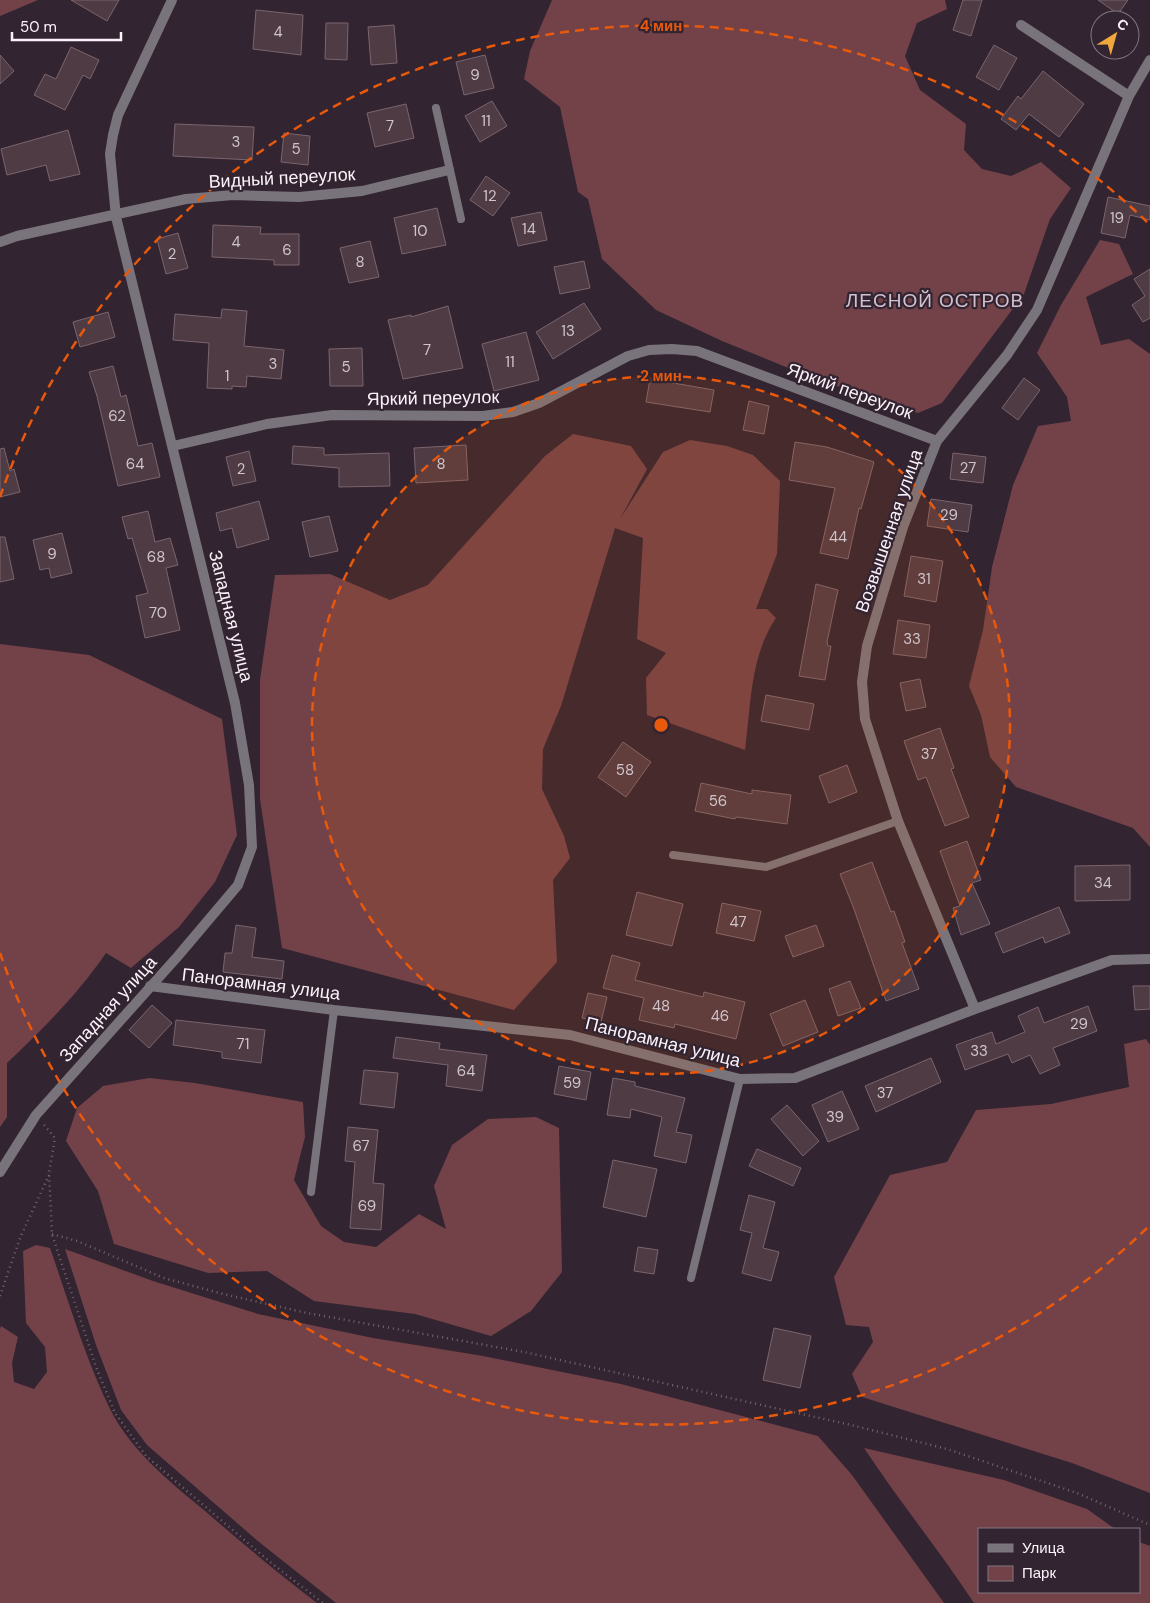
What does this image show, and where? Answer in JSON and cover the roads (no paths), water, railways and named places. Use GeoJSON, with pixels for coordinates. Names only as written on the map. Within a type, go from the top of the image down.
{"type":"FeatureCollection","features":[{"type":"Feature","properties":{"kind":"street","name":"Западная улица"},"geometry":{"type":"LineString","coordinates":[[0,1172],[36,1115],[238,885],[252,847],[249,785],[235,703],[116,216],[110,154],[118,115],[172,0]]}},
{"type":"Feature","properties":{"kind":"street"},"geometry":{"type":"LineString","coordinates":[[1021,25],[1129,96]]}},
{"type":"Feature","properties":{"kind":"street","name":"Возвышенная улица"},"geometry":{"type":"LineString","coordinates":[[975,1009],[898,821],[865,719],[862,682],[868,646],[903,527],[937,441],[1007,355],[1037,310],[1129,96],[1150,60]]}},
{"type":"Feature","properties":{"kind":"street","name":"Видный переулок"},"geometry":{"type":"LineString","coordinates":[[0,242],[17,236],[186,200],[212,196],[300,197],[362,191],[449,170]]}},
{"type":"Feature","properties":{"kind":"street","name":"Яркий переулок"},"geometry":{"type":"LineString","coordinates":[[173,446],[267,424],[332,415],[483,416],[513,412],[539,404],[628,356],[649,350],[672,348],[696,352],[937,441]]}},
{"type":"Feature","properties":{"kind":"street","name":"Панорамная улица"},"geometry":{"type":"LineString","coordinates":[[150,986],[334,1010],[570,1035],[740,1079],[795,1078],[975,1009],[1112,960],[1150,959]]}},
{"type":"Feature","properties":{"kind":"lane"},"geometry":{"type":"LineString","coordinates":[[436,108],[461,219]]}},
{"type":"Feature","properties":{"kind":"lane"},"geometry":{"type":"LineString","coordinates":[[673,855],[766,868],[898,821]]}},
{"type":"Feature","properties":{"kind":"lane"},"geometry":{"type":"LineString","coordinates":[[311,1192],[334,1010]]}},
{"type":"Feature","properties":{"kind":"lane"},"geometry":{"type":"LineString","coordinates":[[692,1278],[740,1079]]}},
{"type":"Feature","properties":{"kind":"district","name":"ЛЕСНОЙ ОСТРОВ"},"geometry":{"type":"Point","coordinates":[935,300]}}]}
